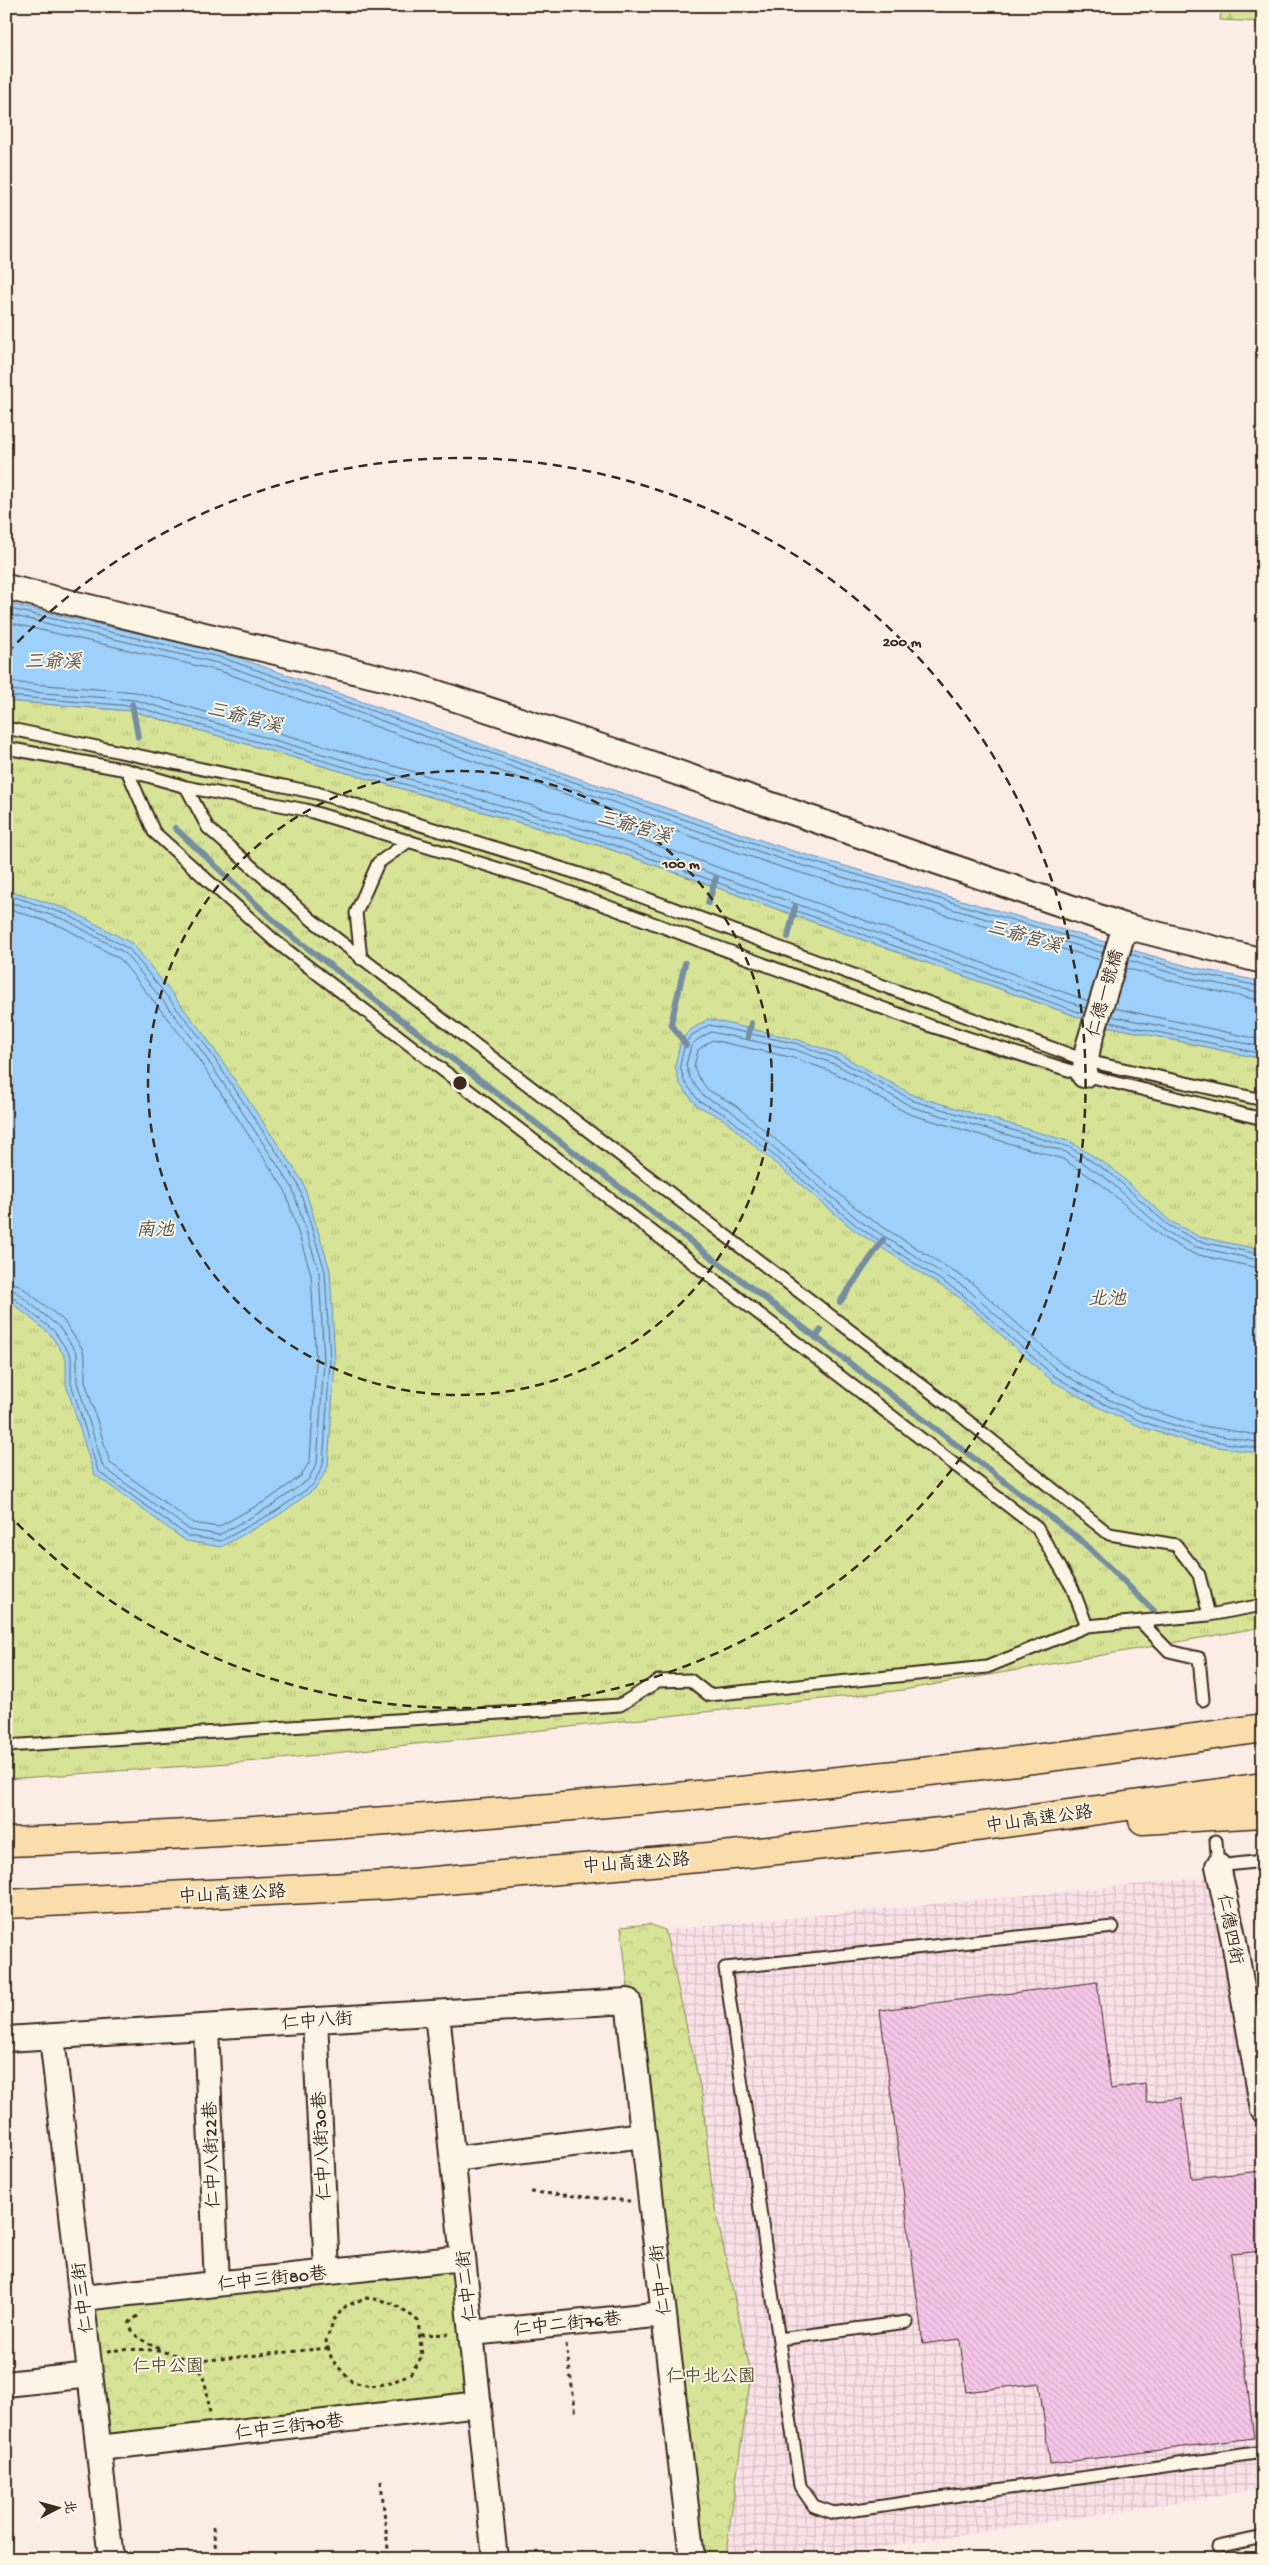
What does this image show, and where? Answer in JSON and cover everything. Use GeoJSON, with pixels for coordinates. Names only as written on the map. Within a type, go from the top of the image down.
{"type":"FeatureCollection","features":[{"type":"Feature","properties":{"kind":"highway"},"geometry":{"type":"LineString","coordinates":[[6,1842],[380,1822],[722,1794],[931,1772],[1262,1728]]}},
{"type":"Feature","properties":{"kind":"highway","name":"中山高速公路"},"geometry":{"type":"LineString","coordinates":[[6,1904],[388,1885],[732,1855],[940,1832],[1263,1787]]}},
{"type":"Feature","properties":{"kind":"highway"},"geometry":{"type":"LineString","coordinates":[[940,1832],[1263,1814]]}},
{"type":"Feature","properties":{"kind":"street"},"geometry":{"type":"LineString","coordinates":[[6,587],[69,604],[416,686],[626,755],[1122,933],[1263,960]]}},
{"type":"Feature","properties":{"kind":"street","name":"仁德一號橋"},"geometry":{"type":"LineString","coordinates":[[1086,1061],[1122,933]]}},
{"type":"Feature","properties":{"kind":"street","name":"仁德四街"},"geometry":{"type":"LineString","coordinates":[[1218,1866],[1234,1941],[1263,2110]]}},
{"type":"Feature","properties":{"kind":"street","name":"仁中八街"},"geometry":{"type":"LineString","coordinates":[[6,2039],[628,2001]]}},
{"type":"Feature","properties":{"kind":"street","name":"仁中一街"},"geometry":{"type":"LineString","coordinates":[[628,2001],[692,2559]]}},
{"type":"Feature","properties":{"kind":"street","name":"仁中二街"},"geometry":{"type":"LineString","coordinates":[[437,2012],[495,2559]]}},
{"type":"Feature","properties":{"kind":"street","name":"仁中八街30巷"},"geometry":{"type":"LineString","coordinates":[[315,2020],[327,2272]]}},
{"type":"Feature","properties":{"kind":"street","name":"仁中八街22巷"},"geometry":{"type":"LineString","coordinates":[[206,2027],[217,2284]]}},
{"type":"Feature","properties":{"kind":"street","name":"仁中三街"},"geometry":{"type":"LineString","coordinates":[[52,2037],[111,2559]]}},
{"type":"Feature","properties":{"kind":"street"},"geometry":{"type":"LineString","coordinates":[[453,2159],[643,2136]]}},
{"type":"Feature","properties":{"kind":"street","name":"仁中三街80巷"},"geometry":{"type":"LineString","coordinates":[[82,2298],[463,2258]]}},
{"type":"Feature","properties":{"kind":"street","name":"仁中二街76巷"},"geometry":{"type":"LineString","coordinates":[[471,2333],[664,2314]]}},
{"type":"Feature","properties":{"kind":"street"},"geometry":{"type":"LineString","coordinates":[[6,2384],[89,2365]]}},
{"type":"Feature","properties":{"kind":"street","name":"仁中三街70巷"},"geometry":{"type":"LineString","coordinates":[[99,2448],[479,2404]]}},
{"type":"Feature","properties":{"kind":"lane"},"geometry":{"type":"LineString","coordinates":[[6,728],[317,793],[580,874],[1086,1061],[1263,1119]]}},
{"type":"Feature","properties":{"kind":"lane"},"geometry":{"type":"LineString","coordinates":[[6,748],[127,770],[186,787],[306,810],[539,881],[931,1026],[1263,1100]]}},
{"type":"Feature","properties":{"kind":"lane"},"geometry":{"type":"LineString","coordinates":[[127,770],[154,832],[275,941],[1037,1528],[1072,1587],[1087,1626]]}},
{"type":"Feature","properties":{"kind":"lane"},"geometry":{"type":"LineString","coordinates":[[186,787],[208,828],[312,920],[949,1406],[1108,1534],[1176,1545],[1200,1575],[1209,1615]]}},
{"type":"Feature","properties":{"kind":"lane"},"geometry":{"type":"LineString","coordinates":[[361,959],[356,913],[378,863],[409,841]]}},
{"type":"Feature","properties":{"kind":"lane"},"geometry":{"type":"LineString","coordinates":[[6,1746],[620,1705],[658,1682],[690,1680],[709,1695],[987,1666],[1087,1626],[1209,1615],[1263,1605]]}},
{"type":"Feature","properties":{"kind":"lane"},"geometry":{"type":"LineString","coordinates":[[1140,1621],[1169,1651],[1199,1658],[1203,1700]]}},
{"type":"Feature","properties":{"kind":"lane"},"geometry":{"type":"LineString","coordinates":[[1216,1842],[1218,1866],[1263,1861]]}},
{"type":"Feature","properties":{"kind":"lane"},"geometry":{"type":"LineString","coordinates":[[1113,1927],[725,1968],[800,2486],[814,2506],[834,2512],[1263,2452]]}},
{"type":"Feature","properties":{"kind":"lane"},"geometry":{"type":"LineString","coordinates":[[779,2339],[906,2322]]}},
{"type":"Feature","properties":{"kind":"lane"},"geometry":{"type":"LineString","coordinates":[[1218,2547],[1263,2537]]}},
{"type":"Feature","properties":{"kind":"path"},"geometry":{"type":"LineString","coordinates":[[531,2192],[651,2203]]}},
{"type":"Feature","properties":{"kind":"path"},"geometry":{"type":"LineString","coordinates":[[154,2291],[145,2310],[130,2322],[130,2330],[134,2335],[160,2350],[188,2362],[199,2370],[206,2392],[213,2435]]}},
{"type":"Feature","properties":{"kind":"path"},"geometry":{"type":"LineString","coordinates":[[365,2298],[388,2300],[404,2309],[418,2321],[421,2335],[422,2356],[411,2373],[391,2383],[371,2386],[352,2382],[332,2360],[326,2341],[334,2319],[346,2306],[365,2298]]}},
{"type":"Feature","properties":{"kind":"path"},"geometry":{"type":"LineString","coordinates":[[563,2324],[576,2415]]}},
{"type":"Feature","properties":{"kind":"path"},"geometry":{"type":"LineString","coordinates":[[421,2335],[471,2333]]}},
{"type":"Feature","properties":{"kind":"path"},"geometry":{"type":"LineString","coordinates":[[188,2362],[328,2348]]}},
{"type":"Feature","properties":{"kind":"path"},"geometry":{"type":"LineString","coordinates":[[89,2365],[111,2350],[160,2350]]}},
{"type":"Feature","properties":{"kind":"path"},"geometry":{"type":"LineString","coordinates":[[381,2481],[389,2559]]}},
{"type":"Feature","properties":{"kind":"path"},"geometry":{"type":"LineString","coordinates":[[213,2527],[217,2559]]}},
{"type":"Feature","properties":{"kind":"shaded area"},"geometry":{"type":"Polygon","coordinates":[[[1213,1877],[1263,2165],[1263,2489],[823,2556],[823,2559],[725,2559],[751,2374],[713,2199],[702,2095],[665,1930],[1213,1877]]]}},
{"type":"Feature","properties":{"kind":"green space"},"geometry":{"type":"Polygon","coordinates":[[[1222,6],[1263,6],[1263,22],[1220,20],[1222,6]]]}},
{"type":"Feature","properties":{"kind":"green space"},"geometry":{"type":"Polygon","coordinates":[[[6,701],[132,711],[601,846],[1098,1024],[1263,1059],[1263,1627],[903,1690],[271,1760],[6,1779],[6,701]]]}},
{"type":"Feature","properties":{"kind":"green space","name":"仁中北公園"},"geometry":{"type":"Polygon","coordinates":[[[649,1924],[665,1930],[702,2095],[713,2199],[751,2374],[725,2559],[693,2559],[621,1927],[649,1924]]]}},
{"type":"Feature","properties":{"kind":"green space","name":"仁中公園"},"geometry":{"type":"Polygon","coordinates":[[[463,2258],[479,2404],[99,2448],[82,2298],[463,2258]]]}},
{"type":"Feature","properties":{"kind":"water","name":"三爺溪"},"geometry":{"type":"Polygon","coordinates":[[[6,603],[225,653],[554,770],[790,850],[1187,966],[1263,982],[1263,1059],[1098,1024],[601,846],[132,711],[6,701],[6,603]]]}},
{"type":"Feature","properties":{"kind":"water","name":"南池"},"geometry":{"type":"Polygon","coordinates":[[[6,893],[18,893],[70,910],[133,944],[206,1037],[303,1182],[330,1270],[335,1361],[328,1467],[316,1488],[279,1515],[221,1547],[186,1541],[94,1474],[66,1384],[66,1358],[50,1334],[6,1298],[6,893]]]}},
{"type":"Feature","properties":{"kind":"water","name":"北池"},"geometry":{"type":"Polygon","coordinates":[[[708,1019],[799,1040],[841,1055],[915,1096],[1071,1142],[1113,1169],[1170,1221],[1200,1237],[1263,1250],[1263,1454],[1193,1443],[1141,1427],[1096,1406],[1051,1380],[960,1298],[854,1230],[723,1119],[696,1105],[679,1083],[675,1065],[681,1041],[689,1031],[708,1019]]]}},
{"type":"Feature","properties":{"kind":"building"},"geometry":{"type":"Polygon","coordinates":[[[1097,1982],[1111,2089],[1145,2084],[1147,2102],[1181,2098],[1192,2178],[1263,2171],[1263,2251],[1231,2254],[1254,2438],[1050,2464],[1039,2383],[966,2392],[960,2339],[923,2344],[880,2010],[1097,1982]]]}},
{"type":"Feature","properties":{"kind":"waterway"},"geometry":{"type":"LineString","coordinates":[[132,704],[138,737]]}},
{"type":"Feature","properties":{"kind":"waterway"},"geometry":{"type":"LineString","coordinates":[[175,828],[284,930],[1082,1541],[1154,1611]]}},
{"type":"Feature","properties":{"kind":"waterway"},"geometry":{"type":"LineString","coordinates":[[708,903],[716,878]]}},
{"type":"Feature","properties":{"kind":"waterway"},"geometry":{"type":"LineString","coordinates":[[788,937],[795,907]]}},
{"type":"Feature","properties":{"kind":"waterway"},"geometry":{"type":"LineString","coordinates":[[685,963],[671,1024],[686,1045]]}},
{"type":"Feature","properties":{"kind":"waterway"},"geometry":{"type":"LineString","coordinates":[[748,1037],[751,1023]]}},
{"type":"Feature","properties":{"kind":"waterway"},"geometry":{"type":"LineString","coordinates":[[840,1302],[883,1240]]}},
{"type":"Feature","properties":{"kind":"waterway"},"geometry":{"type":"LineString","coordinates":[[816,1338],[821,1330]]}},
{"type":"Feature","properties":{"kind":"water label","name":"三爺宮溪"},"geometry":{"type":"Point","coordinates":[245,716]}},
{"type":"Feature","properties":{"kind":"water label","name":"三爺宮溪"},"geometry":{"type":"Point","coordinates":[635,825]}},
{"type":"Feature","properties":{"kind":"water label","name":"三爺宮溪"},"geometry":{"type":"Point","coordinates":[1025,935]}}]}
